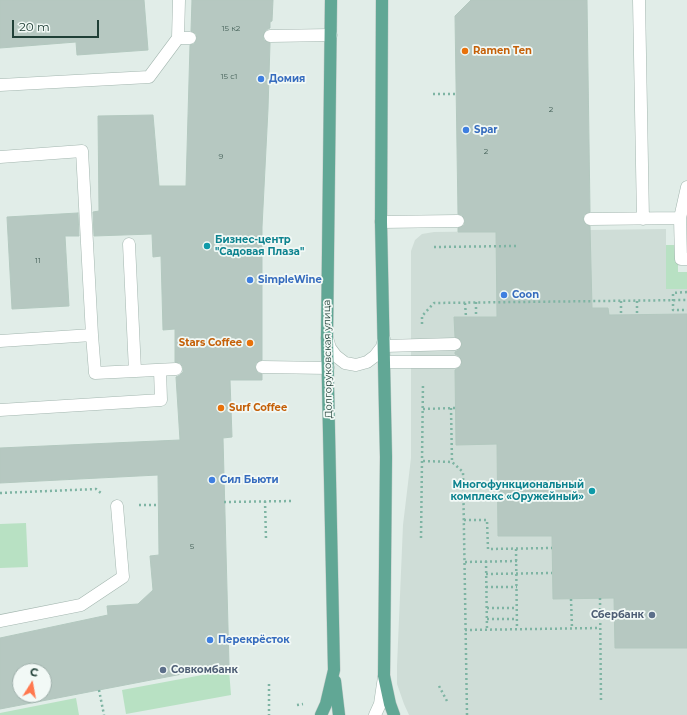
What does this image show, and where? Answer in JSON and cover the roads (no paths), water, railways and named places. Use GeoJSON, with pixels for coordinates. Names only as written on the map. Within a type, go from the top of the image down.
{"type":"FeatureCollection","features":[{"type":"Feature","properties":{"kind":"main road","name":"Долгоруковская улица"},"geometry":{"type":"LineString","coordinates":[[321,715],[326,704],[334,670],[327,337],[331,0]]}},
{"type":"Feature","properties":{"kind":"main road"},"geometry":{"type":"LineString","coordinates":[[382,0],[381,222],[385,341],[386,457],[384,676],[394,715]]}},
{"type":"Feature","properties":{"kind":"main road"},"geometry":{"type":"LineString","coordinates":[[334,670],[339,715]]}},
{"type":"Feature","properties":{"kind":"street"},"geometry":{"type":"LineString","coordinates":[[0,85],[149,77],[178,38],[179,0]]}},
{"type":"Feature","properties":{"kind":"street"},"geometry":{"type":"LineString","coordinates":[[638,0],[643,219]]}},
{"type":"Feature","properties":{"kind":"street"},"geometry":{"type":"LineString","coordinates":[[270,36],[331,35]]}},
{"type":"Feature","properties":{"kind":"street"},"geometry":{"type":"LineString","coordinates":[[178,38],[190,38]]}},
{"type":"Feature","properties":{"kind":"street"},"geometry":{"type":"LineString","coordinates":[[0,157],[82,151],[95,374],[176,369]]}},
{"type":"Feature","properties":{"kind":"street"},"geometry":{"type":"LineString","coordinates":[[687,187],[680,218],[681,258],[687,259]]}},
{"type":"Feature","properties":{"kind":"street"},"geometry":{"type":"LineString","coordinates":[[590,219],[680,218]]}},
{"type":"Feature","properties":{"kind":"street"},"geometry":{"type":"LineString","coordinates":[[381,222],[458,221]]}},
{"type":"Feature","properties":{"kind":"street"},"geometry":{"type":"LineString","coordinates":[[129,244],[135,371]]}},
{"type":"Feature","properties":{"kind":"street"},"geometry":{"type":"LineString","coordinates":[[0,341],[92,335]]}},
{"type":"Feature","properties":{"kind":"street"},"geometry":{"type":"LineString","coordinates":[[327,337],[330,348],[336,356],[345,363],[356,365],[367,362],[376,356],[385,341],[423,345],[455,344]]}},
{"type":"Feature","properties":{"kind":"street"},"geometry":{"type":"LineString","coordinates":[[385,362],[455,362]]}},
{"type":"Feature","properties":{"kind":"street"},"geometry":{"type":"LineString","coordinates":[[262,367],[328,368]]}},
{"type":"Feature","properties":{"kind":"street"},"geometry":{"type":"LineString","coordinates":[[0,410],[161,400],[160,370]]}},
{"type":"Feature","properties":{"kind":"street"},"geometry":{"type":"LineString","coordinates":[[0,621],[81,605],[123,577],[117,506]]}},
{"type":"Feature","properties":{"kind":"street"},"geometry":{"type":"LineString","coordinates":[[375,715],[380,704],[384,676]]}},
{"type":"Feature","properties":{"kind":"place","name":"Ramen Ten"},"geometry":{"type":"Point","coordinates":[465,51]}},
{"type":"Feature","properties":{"kind":"place","name":"Домия"},"geometry":{"type":"Point","coordinates":[261,79]}},
{"type":"Feature","properties":{"kind":"place","name":"Spar"},"geometry":{"type":"Point","coordinates":[466,130]}},
{"type":"Feature","properties":{"kind":"place","name":"Бизнес-центр \"Садовая Плаза\""},"geometry":{"type":"Point","coordinates":[207,246]}},
{"type":"Feature","properties":{"kind":"place","name":"SimpleWine"},"geometry":{"type":"Point","coordinates":[250,280]}},
{"type":"Feature","properties":{"kind":"place","name":"Coon"},"geometry":{"type":"Point","coordinates":[504,295]}},
{"type":"Feature","properties":{"kind":"place","name":"Stars Coffee"},"geometry":{"type":"Point","coordinates":[250,343]}},
{"type":"Feature","properties":{"kind":"place","name":"Surf Coffee"},"geometry":{"type":"Point","coordinates":[221,408]}},
{"type":"Feature","properties":{"kind":"place","name":"Сил Бьюти"},"geometry":{"type":"Point","coordinates":[212,480]}},
{"type":"Feature","properties":{"kind":"place","name":"Многофункциональный комплекс «Оружейный»"},"geometry":{"type":"Point","coordinates":[592,491]}},
{"type":"Feature","properties":{"kind":"place","name":"Сбербанк"},"geometry":{"type":"Point","coordinates":[652,615]}},
{"type":"Feature","properties":{"kind":"place","name":"Перекрёсток"},"geometry":{"type":"Point","coordinates":[210,640]}},
{"type":"Feature","properties":{"kind":"place","name":"Совкомбанк"},"geometry":{"type":"Point","coordinates":[163,670]}}]}
